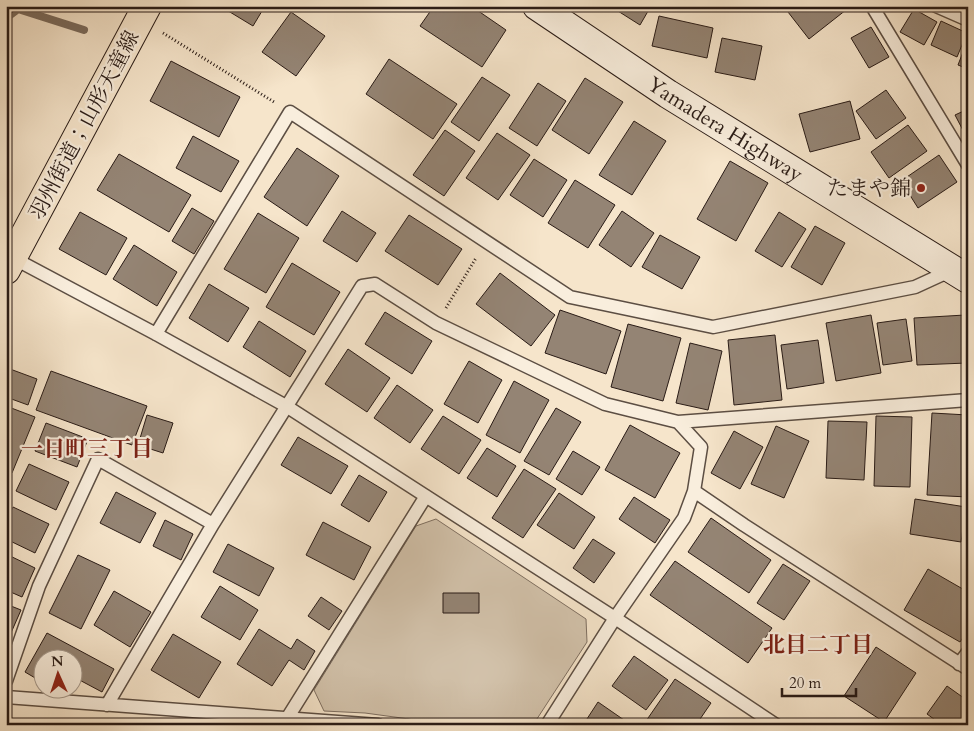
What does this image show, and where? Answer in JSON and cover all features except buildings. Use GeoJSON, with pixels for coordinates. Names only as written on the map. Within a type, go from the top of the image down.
{"type":"FeatureCollection","features":[{"type":"Feature","properties":{"kind":"main road","name":"Yamadera Highway"},"geometry":{"type":"LineString","coordinates":[[537,6],[668,94],[961,274]]}},
{"type":"Feature","properties":{"kind":"main road","name":"羽州街道；山形天童線"},"geometry":{"type":"LineString","coordinates":[[10,264],[144,13]]}},
{"type":"Feature","properties":{"kind":"lane"},"geometry":{"type":"LineString","coordinates":[[872,6],[968,165]]}},
{"type":"Feature","properties":{"kind":"lane"},"geometry":{"type":"LineString","coordinates":[[936,6],[968,20]]}},
{"type":"Feature","properties":{"kind":"lane"},"geometry":{"type":"LineString","coordinates":[[156,334],[290,112],[570,296],[713,326],[915,287],[961,274]]}},
{"type":"Feature","properties":{"kind":"lane"},"geometry":{"type":"LineString","coordinates":[[10,264],[156,334],[286,406],[615,618],[776,725]]}},
{"type":"Feature","properties":{"kind":"lane"},"geometry":{"type":"LineString","coordinates":[[107,705],[213,524],[362,286],[375,284],[436,323],[605,404],[678,422],[968,400]]}},
{"type":"Feature","properties":{"kind":"lane"},"geometry":{"type":"LineString","coordinates":[[546,725],[615,618],[684,518],[694,491],[701,447],[678,422]]}},
{"type":"Feature","properties":{"kind":"lane"},"geometry":{"type":"LineString","coordinates":[[6,681],[39,586],[98,459],[213,524]]}},
{"type":"Feature","properties":{"kind":"lane"},"geometry":{"type":"LineString","coordinates":[[694,491],[964,667],[968,652]]}},
{"type":"Feature","properties":{"kind":"lane"},"geometry":{"type":"LineString","coordinates":[[288,717],[426,496]]}},
{"type":"Feature","properties":{"kind":"lane"},"geometry":{"type":"LineString","coordinates":[[6,697],[378,725]]}},
{"type":"Feature","properties":{"kind":"path"},"geometry":{"type":"LineString","coordinates":[[144,13],[290,112]]}},
{"type":"Feature","properties":{"kind":"path"},"geometry":{"type":"LineString","coordinates":[[436,323],[486,241]]}},
{"type":"Feature","properties":{"kind":"shaded area"},"geometry":{"type":"Polygon","coordinates":[[[436,519],[586,619],[587,642],[533,725],[432,725],[409,719],[365,713],[324,711],[314,690],[416,526],[436,519]]]}},
{"type":"Feature","properties":{"kind":"waterway"},"geometry":{"type":"LineString","coordinates":[[6,18],[18,9],[84,30]]}},
{"type":"Feature","properties":{"kind":"place","name":"たまや錦"},"geometry":{"type":"Point","coordinates":[921,188]}},
{"type":"Feature","properties":{"kind":"district","name":"一日町三丁目"},"geometry":{"type":"Point","coordinates":[87,448]}},
{"type":"Feature","properties":{"kind":"district","name":"北目二丁目"},"geometry":{"type":"Point","coordinates":[818,644]}}]}
